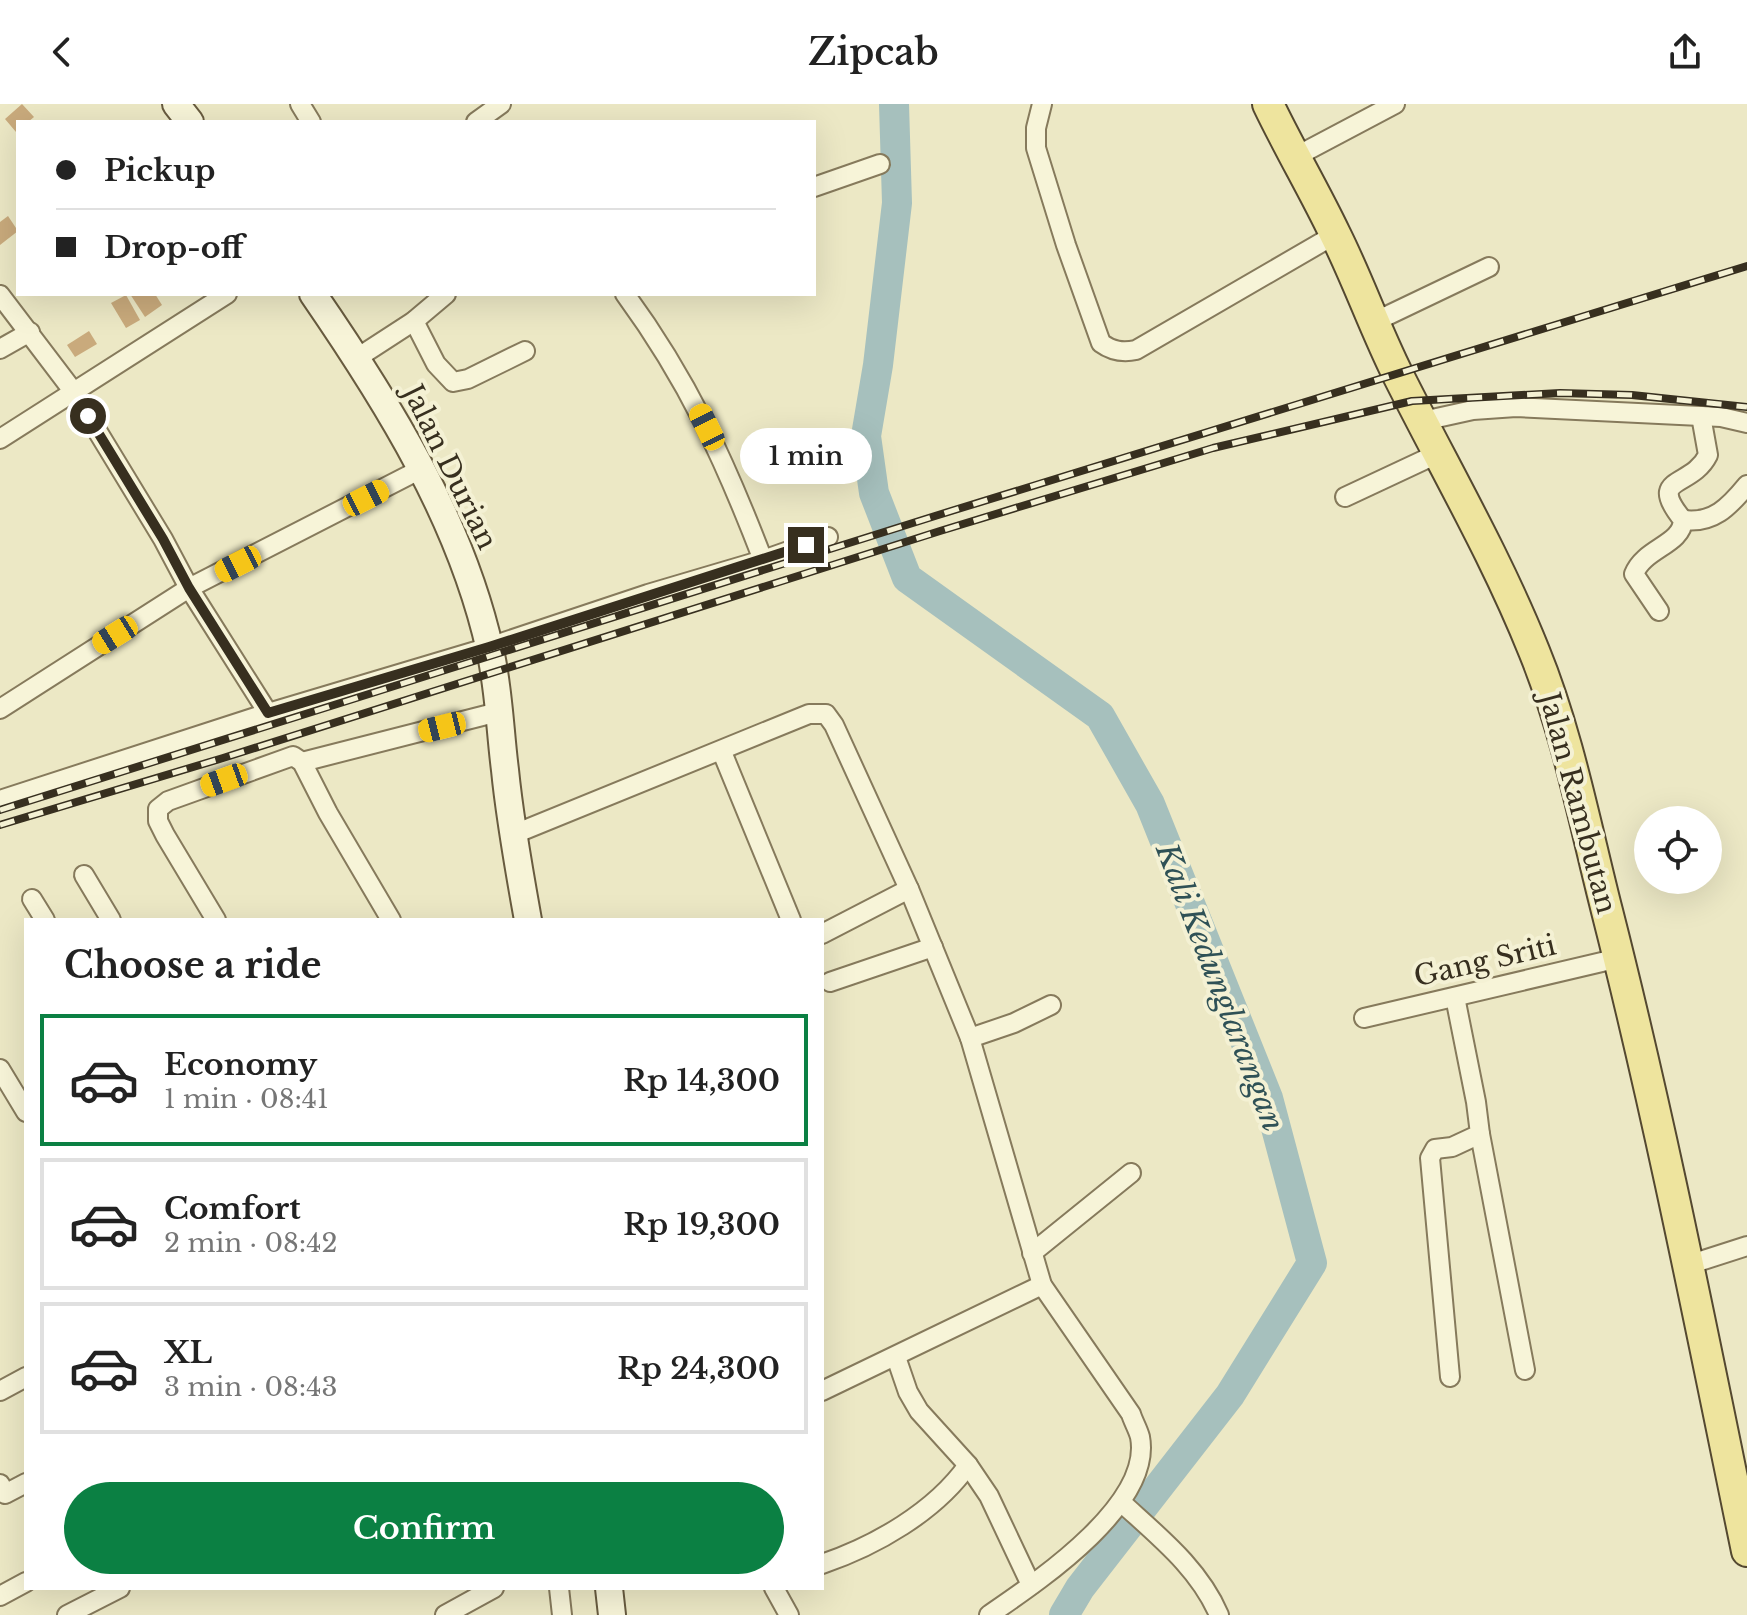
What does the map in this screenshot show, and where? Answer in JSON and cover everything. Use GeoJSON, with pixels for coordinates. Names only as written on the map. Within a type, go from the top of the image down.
{"type":"FeatureCollection","features":[{"type":"Feature","properties":{"kind":"main road","name":"Jalan Rambutan"},"geometry":{"type":"LineString","coordinates":[[1268,104],[1293,158],[1336,234],[1398,374],[1535,652],[1557,714],[1677,1205],[1747,1551]]}},
{"type":"Feature","properties":{"kind":"street"},"geometry":{"type":"LineString","coordinates":[[176,104],[188,120]]}},
{"type":"Feature","properties":{"kind":"street"},"geometry":{"type":"LineString","coordinates":[[1042,104],[1036,128],[1036,148],[1101,343],[1112,350],[1136,350],[1336,234]]}},
{"type":"Feature","properties":{"kind":"street"},"geometry":{"type":"LineString","coordinates":[[1293,158],[1395,104]]}},
{"type":"Feature","properties":{"kind":"street"},"geometry":{"type":"LineString","coordinates":[[816,186],[880,164]]}},
{"type":"Feature","properties":{"kind":"street"},"geometry":{"type":"LineString","coordinates":[[1374,322],[1489,267]]}},
{"type":"Feature","properties":{"kind":"street"},"geometry":{"type":"LineString","coordinates":[[0,295],[73,391],[163,539],[189,588],[268,713]]}},
{"type":"Feature","properties":{"kind":"street"},"geometry":{"type":"LineString","coordinates":[[0,439],[224,296]]}},
{"type":"Feature","properties":{"kind":"street","name":"Jalan Durian"},"geometry":{"type":"LineString","coordinates":[[314,296],[357,358],[421,469],[448,523],[489,647],[512,835],[528,918]]}},
{"type":"Feature","properties":{"kind":"street"},"geometry":{"type":"LineString","coordinates":[[357,358],[414,321],[444,296]]}},
{"type":"Feature","properties":{"kind":"street"},"geometry":{"type":"LineString","coordinates":[[626,296],[667,353],[695,402],[731,476],[763,560]]}},
{"type":"Feature","properties":{"kind":"street"},"geometry":{"type":"LineString","coordinates":[[414,321],[436,364],[453,382],[468,379],[525,351]]}},
{"type":"Feature","properties":{"kind":"street"},"geometry":{"type":"LineString","coordinates":[[0,349],[30,332]]}},
{"type":"Feature","properties":{"kind":"street"},"geometry":{"type":"LineString","coordinates":[[1423,421],[1473,410],[1516,407],[1701,416],[1747,423]]}},
{"type":"Feature","properties":{"kind":"street"},"geometry":{"type":"LineString","coordinates":[[1701,416],[1708,455],[1701,466],[1670,488],[1667,501],[1683,520],[1695,522],[1715,517],[1747,485]]}},
{"type":"Feature","properties":{"kind":"street"},"geometry":{"type":"LineString","coordinates":[[1345,497],[1439,453]]}},
{"type":"Feature","properties":{"kind":"street"},"geometry":{"type":"LineString","coordinates":[[0,709],[189,588],[421,469]]}},
{"type":"Feature","properties":{"kind":"street"},"geometry":{"type":"LineString","coordinates":[[1659,611],[1634,574],[1638,562],[1678,535],[1683,520]]}},
{"type":"Feature","properties":{"kind":"street"},"geometry":{"type":"LineString","coordinates":[[0,800],[828,537]]}},
{"type":"Feature","properties":{"kind":"street"},"geometry":{"type":"LineString","coordinates":[[302,762],[498,712]]}},
{"type":"Feature","properties":{"kind":"street"},"geometry":{"type":"LineString","coordinates":[[512,835],[809,714],[826,714],[834,725],[909,889],[970,1038],[1042,1285],[1131,1414],[1140,1438],[1139,1459],[1124,1505],[1058,1566],[989,1615]]}},
{"type":"Feature","properties":{"kind":"street"},"geometry":{"type":"LineString","coordinates":[[722,752],[790,918]]}},
{"type":"Feature","properties":{"kind":"street"},"geometry":{"type":"LineString","coordinates":[[215,918],[165,835],[158,821],[158,809],[168,801],[293,756],[302,762],[390,918]]}},
{"type":"Feature","properties":{"kind":"street"},"geometry":{"type":"LineString","coordinates":[[84,875],[110,918]]}},
{"type":"Feature","properties":{"kind":"street"},"geometry":{"type":"LineString","coordinates":[[824,933],[909,889]]}},
{"type":"Feature","properties":{"kind":"street"},"geometry":{"type":"LineString","coordinates":[[32,899],[44,918]]}},
{"type":"Feature","properties":{"kind":"street"},"geometry":{"type":"LineString","coordinates":[[830,982],[933,947]]}},
{"type":"Feature","properties":{"kind":"street","name":"Gang Sriti"},"geometry":{"type":"LineString","coordinates":[[1364,1018],[1619,958]]}},
{"type":"Feature","properties":{"kind":"street"},"geometry":{"type":"LineString","coordinates":[[1455,997],[1525,1370]]}},
{"type":"Feature","properties":{"kind":"street"},"geometry":{"type":"LineString","coordinates":[[970,1038],[1014,1023],[1051,1005]]}},
{"type":"Feature","properties":{"kind":"street"},"geometry":{"type":"LineString","coordinates":[[0,1069],[24,1109]]}},
{"type":"Feature","properties":{"kind":"street"},"geometry":{"type":"LineString","coordinates":[[1450,1377],[1430,1158],[1435,1149],[1452,1147],[1480,1134]]}},
{"type":"Feature","properties":{"kind":"street"},"geometry":{"type":"LineString","coordinates":[[1032,1253],[1131,1173]]}},
{"type":"Feature","properties":{"kind":"street"},"geometry":{"type":"LineString","coordinates":[[1688,1265],[1747,1246]]}},
{"type":"Feature","properties":{"kind":"street"},"geometry":{"type":"LineString","coordinates":[[824,1390],[1042,1285]]}},
{"type":"Feature","properties":{"kind":"street"},"geometry":{"type":"LineString","coordinates":[[896,1357],[908,1392],[919,1411],[968,1465],[989,1496],[1031,1585]]}},
{"type":"Feature","properties":{"kind":"street"},"geometry":{"type":"LineString","coordinates":[[0,1391],[24,1378]]}},
{"type":"Feature","properties":{"kind":"street"},"geometry":{"type":"LineString","coordinates":[[824,1563],[865,1547],[899,1527],[934,1501],[968,1465]]}},
{"type":"Feature","properties":{"kind":"street"},"geometry":{"type":"LineString","coordinates":[[2,1491],[24,1484]]}},
{"type":"Feature","properties":{"kind":"street"},"geometry":{"type":"LineString","coordinates":[[1124,1505],[1201,1582],[1219,1615]]}},
{"type":"Feature","properties":{"kind":"street"},"geometry":{"type":"LineString","coordinates":[[0,1596],[24,1583]]}},
{"type":"Feature","properties":{"kind":"street"},"geometry":{"type":"LineString","coordinates":[[67,1615],[116,1590]]}},
{"type":"Feature","properties":{"kind":"street"},"geometry":{"type":"LineString","coordinates":[[445,1615],[490,1590]]}},
{"type":"Feature","properties":{"kind":"street"},"geometry":{"type":"LineString","coordinates":[[559,1590],[562,1615]]}},
{"type":"Feature","properties":{"kind":"street"},"geometry":{"type":"LineString","coordinates":[[609,1590],[612,1615]]}},
{"type":"Feature","properties":{"kind":"street"},"geometry":{"type":"LineString","coordinates":[[774,1590],[779,1612]]}},
{"type":"Feature","properties":{"kind":"building"},"geometry":{"type":"Polygon","coordinates":[[[22,104],[34,117],[16,120],[16,132],[5,119],[22,104]]]}},
{"type":"Feature","properties":{"kind":"building"},"geometry":{"type":"Polygon","coordinates":[[[8,216],[16,233],[0,245],[0,222],[8,216]]]}},
{"type":"Feature","properties":{"kind":"building"},"geometry":{"type":"Polygon","coordinates":[[[127,296],[140,320],[126,328],[111,303],[127,296]]]}},
{"type":"Feature","properties":{"kind":"building"},"geometry":{"type":"Polygon","coordinates":[[[131,296],[156,296],[162,305],[145,317],[131,296]]]}},
{"type":"Feature","properties":{"kind":"building"},"geometry":{"type":"Polygon","coordinates":[[[89,331],[97,344],[75,357],[67,345],[89,331]]]}},
{"type":"Feature","properties":{"kind":"waterway","name":"Kali Kedunglarangan"},"geometry":{"type":"LineString","coordinates":[[894,104],[897,203],[878,365],[866,436],[874,493],[907,578],[1100,716],[1150,804],[1268,1098],[1312,1263],[1230,1395],[1080,1588],[1064,1615]]}},
{"type":"Feature","properties":{"kind":"railway"},"geometry":{"type":"LineString","coordinates":[[0,810],[935,516],[1747,266]]}},
{"type":"Feature","properties":{"kind":"railway"},"geometry":{"type":"LineString","coordinates":[[0,825],[1213,448],[1412,401],[1560,393],[1632,395],[1747,407]]}},
{"type":"Feature","properties":{"kind":"route"},"geometry":{"type":"LineString","coordinates":[[88,416],[189,588],[268,713],[489,647],[806,545]]}}]}
